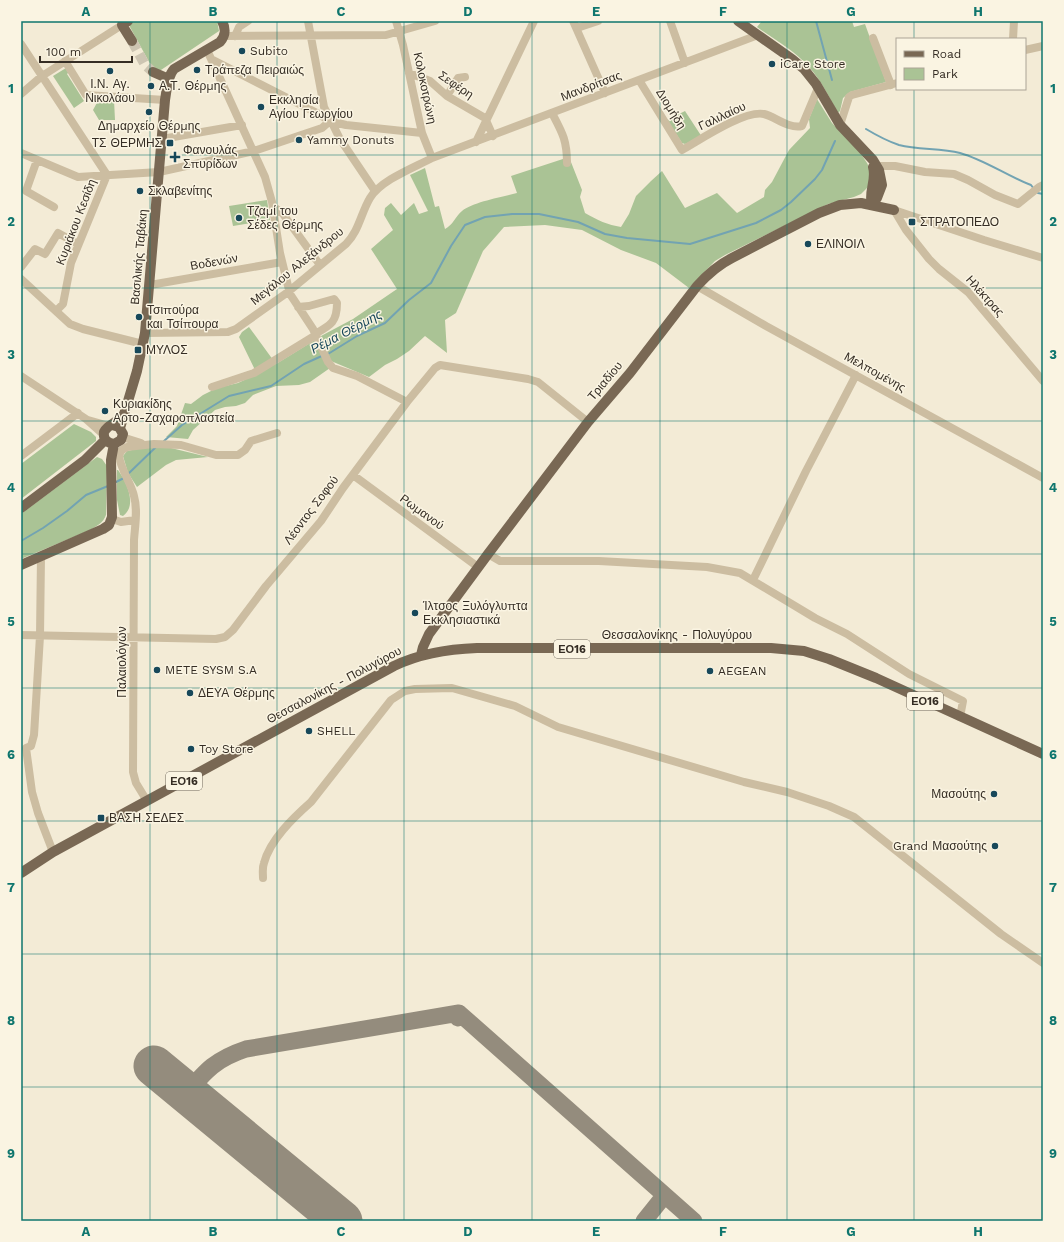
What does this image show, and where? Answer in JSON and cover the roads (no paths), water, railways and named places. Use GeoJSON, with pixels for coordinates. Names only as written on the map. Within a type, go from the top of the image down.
{"type":"FeatureCollection","features":[{"type":"Feature","properties":{"kind":"main road"},"geometry":{"type":"LineString","coordinates":[[153,72],[169,79],[174,69],[220,42],[224,36],[225,29],[222,21]]}},
{"type":"Feature","properties":{"kind":"main road"},"geometry":{"type":"LineString","coordinates":[[738,21],[796,62],[808,74],[840,125],[877,166],[878,185],[871,199],[872,204]]}},
{"type":"Feature","properties":{"kind":"main road"},"geometry":{"type":"LineString","coordinates":[[125,23],[132,41]]}},
{"type":"Feature","properties":{"kind":"main road","name":"Βασιλικής Ταβάκη"},"geometry":{"type":"LineString","coordinates":[[108,440],[105,430],[116,429],[125,411],[137,371],[145,333],[165,100],[169,79]]}},
{"type":"Feature","properties":{"kind":"main road"},"geometry":{"type":"LineString","coordinates":[[867,155],[874,168],[878,185],[894,210]]}},
{"type":"Feature","properties":{"kind":"main road"},"geometry":{"type":"LineString","coordinates":[[858,203],[859,199],[878,185]]}},
{"type":"Feature","properties":{"kind":"main road","name":"Τριαδίου"},"geometry":{"type":"LineString","coordinates":[[421,655],[429,634],[478,567],[588,422],[630,373],[697,286],[712,270],[732,258],[825,210],[845,204],[858,203],[872,204],[894,210]]}},
{"type":"Feature","properties":{"kind":"main road"},"geometry":{"type":"LineString","coordinates":[[108,440],[119,442],[116,429]]}},
{"type":"Feature","properties":{"kind":"main road"},"geometry":{"type":"LineString","coordinates":[[21,565],[109,525],[112,518],[112,506],[111,460],[108,440]]}},
{"type":"Feature","properties":{"kind":"main road"},"geometry":{"type":"LineString","coordinates":[[21,508],[85,460],[108,440]]}},
{"type":"Feature","properties":{"kind":"main road","name":"Θεσσαλονίκης - Πολυγύρου"},"geometry":{"type":"LineString","coordinates":[[21,871],[394,666],[421,655],[449,650],[477,648],[789,649],[804,651],[829,659],[876,678],[1043,754]]}},
{"type":"Feature","properties":{"kind":"street"},"geometry":{"type":"LineString","coordinates":[[235,36],[239,27],[248,21]]}},
{"type":"Feature","properties":{"kind":"street"},"geometry":{"type":"LineString","coordinates":[[308,21],[324,107],[340,139],[375,191]]}},
{"type":"Feature","properties":{"kind":"street","name":"Κολοκοτρώνη"},"geometry":{"type":"LineString","coordinates":[[396,21],[422,133],[432,158]]}},
{"type":"Feature","properties":{"kind":"street"},"geometry":{"type":"LineString","coordinates":[[224,36],[386,35],[435,21]]}},
{"type":"Feature","properties":{"kind":"street"},"geometry":{"type":"LineString","coordinates":[[476,142],[534,21]]}},
{"type":"Feature","properties":{"kind":"street"},"geometry":{"type":"LineString","coordinates":[[598,21],[575,25],[606,93]]}},
{"type":"Feature","properties":{"kind":"street"},"geometry":{"type":"LineString","coordinates":[[670,21],[686,63]]}},
{"type":"Feature","properties":{"kind":"street"},"geometry":{"type":"LineString","coordinates":[[1013,38],[1014,21]]}},
{"type":"Feature","properties":{"kind":"street"},"geometry":{"type":"LineString","coordinates":[[21,94],[42,76],[125,23]]}},
{"type":"Feature","properties":{"kind":"street","name":"Μανδρίτσας"},"geometry":{"type":"LineString","coordinates":[[432,158],[758,35]]}},
{"type":"Feature","properties":{"kind":"street"},"geometry":{"type":"LineString","coordinates":[[840,125],[849,97],[894,84],[873,38]]}},
{"type":"Feature","properties":{"kind":"street","name":"Κυριάκου Κεσίδη"},"geometry":{"type":"LineString","coordinates":[[21,44],[107,175],[70,265],[63,304],[56,311]]}},
{"type":"Feature","properties":{"kind":"street"},"geometry":{"type":"LineString","coordinates":[[1026,50],[1043,46]]}},
{"type":"Feature","properties":{"kind":"street"},"geometry":{"type":"LineString","coordinates":[[207,50],[213,60],[265,177],[273,206],[288,292],[316,335],[328,362],[333,368],[357,376],[407,402]]}},
{"type":"Feature","properties":{"kind":"street"},"geometry":{"type":"LineString","coordinates":[[213,60],[318,113],[330,121],[346,125],[422,133]]}},
{"type":"Feature","properties":{"kind":"street"},"geometry":{"type":"LineString","coordinates":[[65,61],[86,95],[165,100]]}},
{"type":"Feature","properties":{"kind":"street","name":"Σεφέρη"},"geometry":{"type":"LineString","coordinates":[[409,73],[430,81],[447,96],[487,120]]}},
{"type":"Feature","properties":{"kind":"street"},"geometry":{"type":"LineString","coordinates":[[447,96],[458,78],[465,77]]}},
{"type":"Feature","properties":{"kind":"street","name":"Διομήδη"},"geometry":{"type":"LineString","coordinates":[[639,80],[682,150]]}},
{"type":"Feature","properties":{"kind":"street","name":"Γαλιλαίου"},"geometry":{"type":"LineString","coordinates":[[682,150],[723,127],[752,114],[763,114],[786,124],[796,127],[802,126],[818,88]]}},
{"type":"Feature","properties":{"kind":"street"},"geometry":{"type":"LineString","coordinates":[[552,113],[564,135],[567,147],[567,162]]}},
{"type":"Feature","properties":{"kind":"street"},"geometry":{"type":"LineString","coordinates":[[487,120],[493,136]]}},
{"type":"Feature","properties":{"kind":"street"},"geometry":{"type":"LineString","coordinates":[[21,153],[78,176],[159,172],[254,151],[322,128],[330,121]]}},
{"type":"Feature","properties":{"kind":"street"},"geometry":{"type":"LineString","coordinates":[[162,139],[242,125]]}},
{"type":"Feature","properties":{"kind":"street","name":"Μεγάλου Αλεξάνδρου"},"geometry":{"type":"LineString","coordinates":[[145,333],[228,332],[240,327],[288,292],[351,239],[356,231],[365,208],[375,191],[392,179],[432,158]]}},
{"type":"Feature","properties":{"kind":"street"},"geometry":{"type":"LineString","coordinates":[[37,160],[26,191],[54,207]]}},
{"type":"Feature","properties":{"kind":"street"},"geometry":{"type":"LineString","coordinates":[[877,166],[895,166],[924,172],[954,174],[995,195],[1018,204],[1041,186]]}},
{"type":"Feature","properties":{"kind":"street"},"geometry":{"type":"LineString","coordinates":[[273,206],[283,214],[320,265]]}},
{"type":"Feature","properties":{"kind":"street"},"geometry":{"type":"LineString","coordinates":[[894,210],[1043,258]]}},
{"type":"Feature","properties":{"kind":"street","name":"Ηλέκτρας"},"geometry":{"type":"LineString","coordinates":[[894,210],[906,230],[929,259],[968,292],[1043,381]]}},
{"type":"Feature","properties":{"kind":"street"},"geometry":{"type":"LineString","coordinates":[[21,266],[35,249],[45,254],[58,234],[78,244]]}},
{"type":"Feature","properties":{"kind":"street","name":"Βοδενών"},"geometry":{"type":"LineString","coordinates":[[150,285],[282,262]]}},
{"type":"Feature","properties":{"kind":"street"},"geometry":{"type":"LineString","coordinates":[[21,279],[70,324],[83,329],[143,344]]}},
{"type":"Feature","properties":{"kind":"street","name":"Μελπομένης"},"geometry":{"type":"LineString","coordinates":[[697,286],[766,326],[1043,478]]}},
{"type":"Feature","properties":{"kind":"street"},"geometry":{"type":"LineString","coordinates":[[212,387],[254,372],[316,335],[332,323],[336,314],[337,303],[334,299],[309,306],[298,307]]}},
{"type":"Feature","properties":{"kind":"street","name":"Λέοντος Σοφού"},"geometry":{"type":"LineString","coordinates":[[21,635],[216,639],[225,637],[233,630],[266,586],[321,521],[343,488],[407,402],[435,368],[440,365],[528,379],[538,382],[588,422]]}},
{"type":"Feature","properties":{"kind":"street"},"geometry":{"type":"LineString","coordinates":[[753,580],[806,471],[856,375]]}},
{"type":"Feature","properties":{"kind":"street"},"geometry":{"type":"LineString","coordinates":[[21,376],[78,413],[108,440]]}},
{"type":"Feature","properties":{"kind":"street"},"geometry":{"type":"LineString","coordinates":[[21,456],[78,413]]}},
{"type":"Feature","properties":{"kind":"street"},"geometry":{"type":"LineString","coordinates":[[86,419],[116,429],[150,444],[181,445],[216,454],[238,455],[245,450],[252,441],[277,433]]}},
{"type":"Feature","properties":{"kind":"street","name":"Παλαιολόγων"},"geometry":{"type":"LineString","coordinates":[[147,801],[136,783],[133,772],[136,505],[134,495],[119,454],[123,449],[131,446],[150,444]]}},
{"type":"Feature","properties":{"kind":"street","name":"Ρωμανού"},"geometry":{"type":"LineString","coordinates":[[353,475],[478,567]]}},
{"type":"Feature","properties":{"kind":"street"},"geometry":{"type":"LineString","coordinates":[[112,518],[121,522],[135,520]]}},
{"type":"Feature","properties":{"kind":"street"},"geometry":{"type":"LineString","coordinates":[[488,554],[500,561],[599,561],[707,566],[740,572],[815,618],[847,634],[909,674],[963,701],[960,717]]}},
{"type":"Feature","properties":{"kind":"street"},"geometry":{"type":"LineString","coordinates":[[41,556],[40,636],[34,735],[31,746],[26,748],[32,792],[38,813],[54,852]]}},
{"type":"Feature","properties":{"kind":"street"},"geometry":{"type":"LineString","coordinates":[[263,878],[263,864],[268,851],[294,816],[310,802],[391,700],[404,691],[414,689],[452,688],[515,706],[558,726],[736,780],[787,792],[829,806],[854,817],[1001,934],[1043,963]]}},
{"type":"Feature","properties":{"kind":"waterway"},"geometry":{"type":"LineString","coordinates":[[816,21],[832,80]]}},
{"type":"Feature","properties":{"kind":"waterway"},"geometry":{"type":"LineString","coordinates":[[866,129],[890,142],[899,145],[914,148],[952,151],[969,156],[1031,185],[1034,189]]}},
{"type":"Feature","properties":{"kind":"waterway","name":"Ρέμα Θέρμης"},"geometry":{"type":"LineString","coordinates":[[328,354],[357,336],[385,323],[409,300],[431,283],[451,246],[465,225],[485,217],[512,214],[539,214],[578,222],[605,234],[627,238],[690,244],[756,223],[781,210],[815,179],[822,170],[835,141]]}},
{"type":"Feature","properties":{"kind":"waterway"},"geometry":{"type":"LineString","coordinates":[[1037,192],[1043,194]]}},
{"type":"Feature","properties":{"kind":"waterway","name":"Ρέμα Θέρμης"},"geometry":{"type":"LineString","coordinates":[[164,441],[182,425],[229,396],[271,386],[304,364],[324,355]]}},
{"type":"Feature","properties":{"kind":"waterway","name":"Ρέμα Θέρμης"},"geometry":{"type":"LineString","coordinates":[[127,475],[157,446]]}},
{"type":"Feature","properties":{"kind":"waterway","name":"Ρέμα Θέρμης"},"geometry":{"type":"LineString","coordinates":[[116,482],[124,478]]}},
{"type":"Feature","properties":{"kind":"waterway","name":"Ρέμα Θέρμης"},"geometry":{"type":"LineString","coordinates":[[21,541],[43,528],[86,495],[108,486]]}},
{"type":"Feature","properties":{"kind":"tunnel"},"geometry":{"type":"LineString","coordinates":[[132,41],[145,65],[153,72]]}},
{"type":"Feature","properties":{"kind":"place","name":"Subito"},"geometry":{"type":"Point","coordinates":[242,51]}},
{"type":"Feature","properties":{"kind":"place","name":"iCare Store"},"geometry":{"type":"Point","coordinates":[772,64]}},
{"type":"Feature","properties":{"kind":"place","name":"Τράπεζα Πειραιώς"},"geometry":{"type":"Point","coordinates":[197,70]}},
{"type":"Feature","properties":{"kind":"place","name":"Ι.Ν. Αγ. Νικολάου"},"geometry":{"type":"Point","coordinates":[110,71]}},
{"type":"Feature","properties":{"kind":"place","name":"Α.Τ. Θέρμης"},"geometry":{"type":"Point","coordinates":[151,86]}},
{"type":"Feature","properties":{"kind":"place","name":"Εκκλησία Αγίου Γεωργίου"},"geometry":{"type":"Point","coordinates":[261,107]}},
{"type":"Feature","properties":{"kind":"place","name":"Δημαρχείο Θέρμης"},"geometry":{"type":"Point","coordinates":[149,112]}},
{"type":"Feature","properties":{"kind":"place","name":"Yammy Donuts"},"geometry":{"type":"Point","coordinates":[299,140]}},
{"type":"Feature","properties":{"kind":"place","name":"ΤΣ ΘΕΡΜΗΣ"},"geometry":{"type":"Point","coordinates":[170,143]}},
{"type":"Feature","properties":{"kind":"place","name":"Φανουλάς Σπυρίδων"},"geometry":{"type":"Point","coordinates":[175,157]}},
{"type":"Feature","properties":{"kind":"place","name":"Σκλαβενίτης"},"geometry":{"type":"Point","coordinates":[140,191]}},
{"type":"Feature","properties":{"kind":"place","name":"Τζαμί του Σέδες Θέρμης"},"geometry":{"type":"Point","coordinates":[239,218]}},
{"type":"Feature","properties":{"kind":"place","name":"ΣΤΡΑΤΟΠΕΔΟ"},"geometry":{"type":"Point","coordinates":[912,222]}},
{"type":"Feature","properties":{"kind":"place","name":"ΕΛΙΝΟΙΛ"},"geometry":{"type":"Point","coordinates":[808,244]}},
{"type":"Feature","properties":{"kind":"place","name":"Τσιπούρα και Τσίπουρα"},"geometry":{"type":"Point","coordinates":[139,317]}},
{"type":"Feature","properties":{"kind":"place","name":"ΜΥΛΟΣ"},"geometry":{"type":"Point","coordinates":[138,350]}},
{"type":"Feature","properties":{"kind":"place","name":"Κυριακίδης Αρτο-Ζαχαροπλαστεία"},"geometry":{"type":"Point","coordinates":[105,411]}},
{"type":"Feature","properties":{"kind":"place","name":"Ίλτσος Ξυλόγλυπτα Εκκλησιαστικά"},"geometry":{"type":"Point","coordinates":[415,613]}},
{"type":"Feature","properties":{"kind":"place","name":"METE SYSM S.A"},"geometry":{"type":"Point","coordinates":[157,670]}},
{"type":"Feature","properties":{"kind":"place","name":"AEGEAN"},"geometry":{"type":"Point","coordinates":[710,671]}},
{"type":"Feature","properties":{"kind":"place","name":"ΔΕΥΑ Θέρμης"},"geometry":{"type":"Point","coordinates":[190,693]}},
{"type":"Feature","properties":{"kind":"place","name":"SHELL"},"geometry":{"type":"Point","coordinates":[309,731]}},
{"type":"Feature","properties":{"kind":"place","name":"Toy Store"},"geometry":{"type":"Point","coordinates":[191,749]}},
{"type":"Feature","properties":{"kind":"place","name":"Μασούτης"},"geometry":{"type":"Point","coordinates":[994,794]}},
{"type":"Feature","properties":{"kind":"place","name":"ΒΑΣΗ ΣΕΔΕΣ"},"geometry":{"type":"Point","coordinates":[101,818]}},
{"type":"Feature","properties":{"kind":"place","name":"Grand Μασούτης"},"geometry":{"type":"Point","coordinates":[995,846]}}]}
